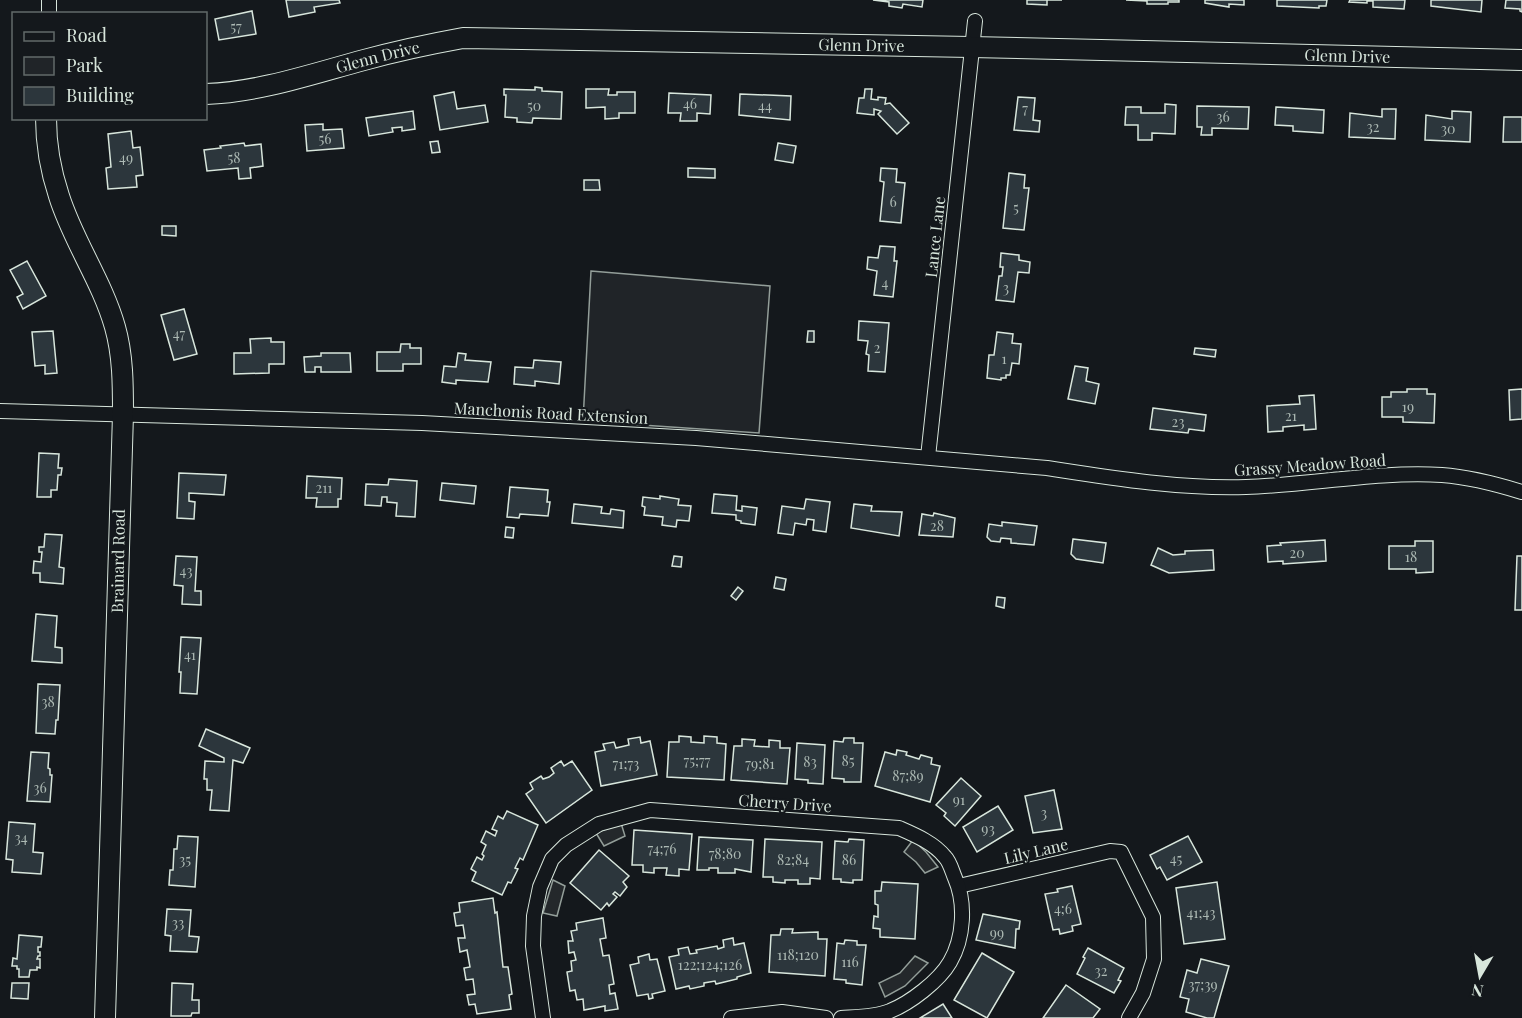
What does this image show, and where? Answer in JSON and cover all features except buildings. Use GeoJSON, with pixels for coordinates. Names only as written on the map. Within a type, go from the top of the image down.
{"type":"FeatureCollection","features":[{"type":"Feature","properties":{"kind":"street","name":"Lance Lane"},"geometry":{"type":"LineString","coordinates":[[928,457],[975,21]]}},
{"type":"Feature","properties":{"kind":"street","name":"Glenn Drive"},"geometry":{"type":"LineString","coordinates":[[207,94],[228,93],[278,83],[408,49],[463,38],[1522,60]]}},
{"type":"Feature","properties":{"kind":"street","name":"Brainard Road"},"geometry":{"type":"LineString","coordinates":[[46,120],[46,136],[59,195],[105,298],[115,328],[122,372],[123,414],[105,1018]]}},
{"type":"Feature","properties":{"kind":"street","name":"Manchonis Road Extension"},"geometry":{"type":"LineString","coordinates":[[0,411],[422,423],[696,438],[1047,468],[1098,476]]}},
{"type":"Feature","properties":{"kind":"street","name":"Grassy Meadow Road"},"geometry":{"type":"LineString","coordinates":[[1098,476],[1246,487],[1393,476],[1440,475],[1472,479],[1522,492]]}},
{"type":"Feature","properties":{"kind":"street","name":"Cherry Drive"},"geometry":{"type":"LineString","coordinates":[[543,1018],[533,946],[534,916],[540,886],[552,859],[566,845],[598,824],[650,810],[899,828],[920,837],[946,858],[958,886],[962,908],[960,936],[950,962],[926,989],[906,1004],[888,1012],[841,1018]]}},
{"type":"Feature","properties":{"kind":"street","name":"Lily Lane"},"geometry":{"type":"LineString","coordinates":[[958,886],[1110,851],[1121,852],[1153,917],[1154,959],[1143,993],[1129,1018]]}},
{"type":"Feature","properties":{"kind":"street"},"geometry":{"type":"LineString","coordinates":[[731,1018],[782,1012],[826,1018]]}},
{"type":"Feature","properties":{"kind":"green space"},"geometry":{"type":"Polygon","coordinates":[[[591,271],[770,286],[759,433],[583,421],[591,271]]]}},
{"type":"Feature","properties":{"kind":"shaded area"},"geometry":{"type":"Polygon","coordinates":[[[621,823],[625,836],[604,846],[596,833],[621,823]]]}},
{"type":"Feature","properties":{"kind":"shaded area"},"geometry":{"type":"Polygon","coordinates":[[[913,840],[938,867],[925,873],[904,852],[913,840]]]}},
{"type":"Feature","properties":{"kind":"shaded area"},"geometry":{"type":"Polygon","coordinates":[[[553,880],[565,886],[557,916],[543,913],[553,880]]]}},
{"type":"Feature","properties":{"kind":"shaded area"},"geometry":{"type":"Polygon","coordinates":[[[915,956],[928,963],[905,986],[885,997],[879,983],[900,973],[915,956]]]}}]}
